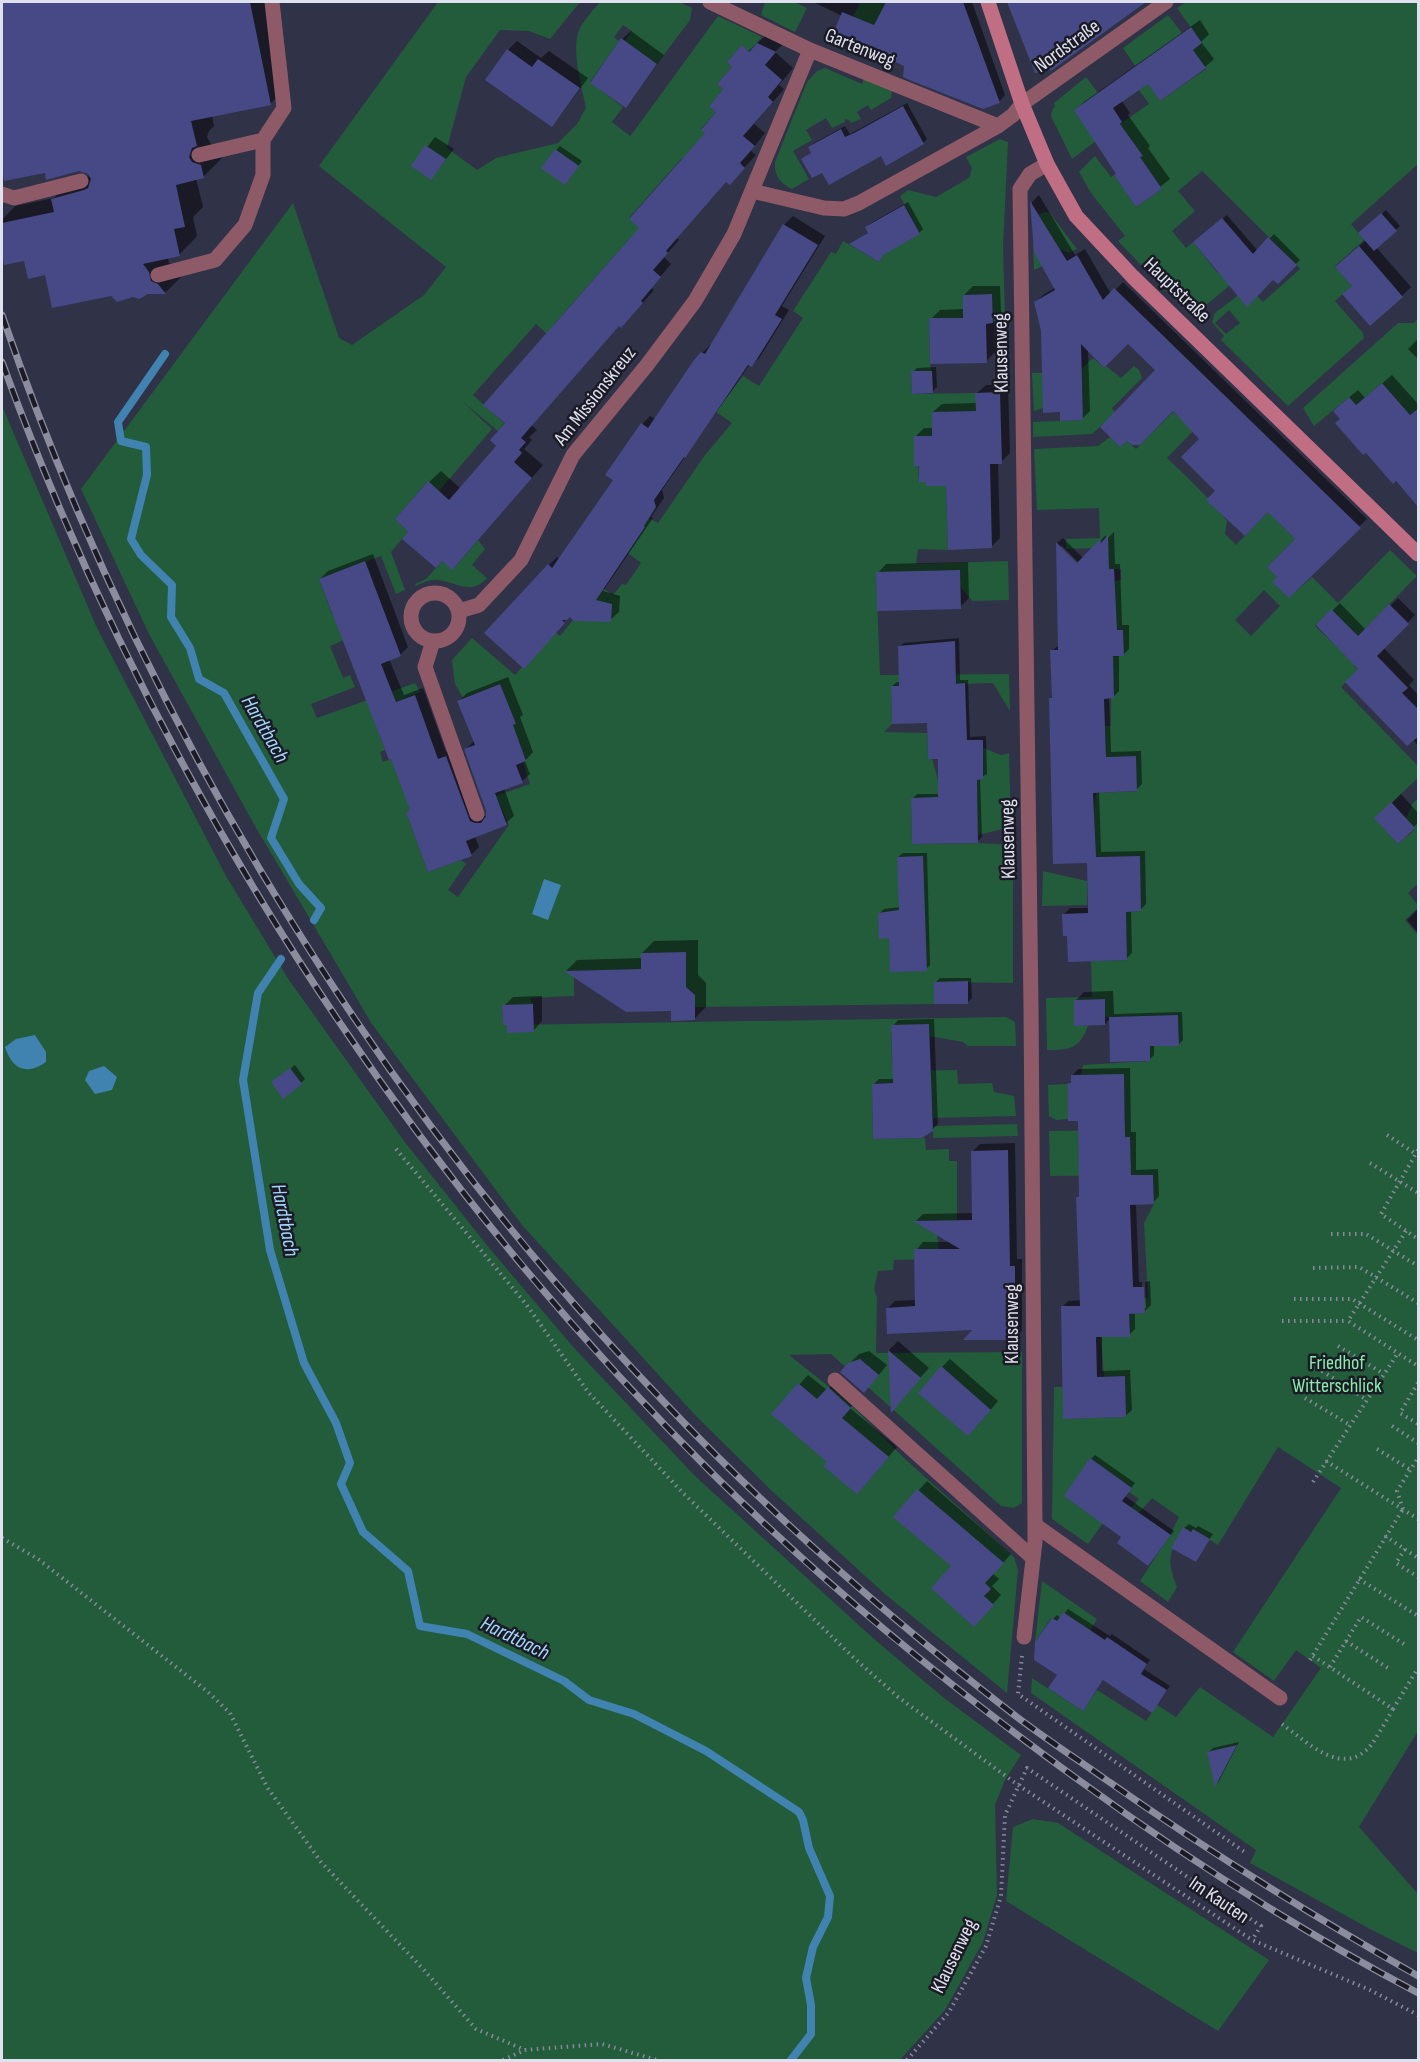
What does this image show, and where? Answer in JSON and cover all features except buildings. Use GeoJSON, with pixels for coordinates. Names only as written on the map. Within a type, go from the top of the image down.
{"type":"FeatureCollection","features":[{"type":"Feature","properties":{"kind":"main road","name":"Hauptstraße"},"geometry":{"type":"LineString","coordinates":[[988,2],[1022,104],[1047,164],[1076,216],[1115,259],[1419,554]]}},
{"type":"Feature","properties":{"kind":"street"},"geometry":{"type":"LineString","coordinates":[[158,275],[215,260],[245,225],[263,175],[263,140],[284,108],[272,2]]}},
{"type":"Feature","properties":{"kind":"street","name":"Gartenweg"},"geometry":{"type":"LineString","coordinates":[[710,2],[810,50],[998,126]]}},
{"type":"Feature","properties":{"kind":"street","name":"Nordstraße"},"geometry":{"type":"LineString","coordinates":[[1022,104],[1166,2]]}},
{"type":"Feature","properties":{"kind":"street","name":"Am Missionskreuz"},"geometry":{"type":"LineString","coordinates":[[459,611],[479,605],[521,560],[573,455],[695,302],[734,234],[810,50]]}},
{"type":"Feature","properties":{"kind":"street"},"geometry":{"type":"LineString","coordinates":[[752,191],[824,208],[844,209],[998,126],[1013,116],[1022,104]]}},
{"type":"Feature","properties":{"kind":"street"},"geometry":{"type":"LineString","coordinates":[[199,155],[263,140]]}},
{"type":"Feature","properties":{"kind":"street","name":"Klausenweg"},"geometry":{"type":"LineString","coordinates":[[1024,1637],[1035,1525],[1031,1006],[1020,189],[1030,174],[1047,164]]}},
{"type":"Feature","properties":{"kind":"street"},"geometry":{"type":"LineString","coordinates":[[2,194],[14,198],[81,181]]}},
{"type":"Feature","properties":{"kind":"street"},"geometry":{"type":"LineString","coordinates":[[430,593],[440,593],[455,603],[459,611],[459,620],[454,631],[445,639],[434,641],[423,638],[415,630],[411,619],[412,609],[417,600],[430,593]]}},
{"type":"Feature","properties":{"kind":"street"},"geometry":{"type":"LineString","coordinates":[[434,641],[425,667],[477,814]]}},
{"type":"Feature","properties":{"kind":"street"},"geometry":{"type":"LineString","coordinates":[[835,1380],[1033,1558]]}},
{"type":"Feature","properties":{"kind":"street"},"geometry":{"type":"LineString","coordinates":[[1035,1525],[1280,1698]]}},
{"type":"Feature","properties":{"kind":"path"},"geometry":{"type":"LineString","coordinates":[[1387,1136],[1418,1153],[1382,1214],[1419,1239]]}},
{"type":"Feature","properties":{"kind":"path","name":"Im Kauten"},"geometry":{"type":"LineString","coordinates":[[396,1149],[526,1304],[588,1392],[683,1493],[853,1657],[898,1697],[1018,1785],[1252,1940],[1370,1990],[1419,2015]]}},
{"type":"Feature","properties":{"kind":"path"},"geometry":{"type":"LineString","coordinates":[[1370,1163],[1419,1193]]}},
{"type":"Feature","properties":{"kind":"path"},"geometry":{"type":"LineString","coordinates":[[1348,1321],[1406,1231]]}},
{"type":"Feature","properties":{"kind":"path"},"geometry":{"type":"LineString","coordinates":[[1330,1234],[1366,1234],[1419,1266]]}},
{"type":"Feature","properties":{"kind":"path"},"geometry":{"type":"LineString","coordinates":[[1313,1268],[1359,1267],[1419,1303]]}},
{"type":"Feature","properties":{"kind":"path"},"geometry":{"type":"LineString","coordinates":[[1294,1299],[1352,1299],[1419,1340]]}},
{"type":"Feature","properties":{"kind":"path"},"geometry":{"type":"LineString","coordinates":[[1282,1321],[1348,1321],[1419,1365]]}},
{"type":"Feature","properties":{"kind":"path"},"geometry":{"type":"LineString","coordinates":[[1338,1346],[1384,1374]]}},
{"type":"Feature","properties":{"kind":"path"},"geometry":{"type":"LineString","coordinates":[[1313,1482],[1398,1353]]}},
{"type":"Feature","properties":{"kind":"path"},"geometry":{"type":"LineString","coordinates":[[1322,1371],[1367,1400]]}},
{"type":"Feature","properties":{"kind":"path"},"geometry":{"type":"LineString","coordinates":[[1419,1383],[1400,1413],[1419,1424]]}},
{"type":"Feature","properties":{"kind":"path"},"geometry":{"type":"LineString","coordinates":[[1305,1398],[1350,1425]]}},
{"type":"Feature","properties":{"kind":"path"},"geometry":{"type":"LineString","coordinates":[[1392,1426],[1419,1443]]}},
{"type":"Feature","properties":{"kind":"path"},"geometry":{"type":"LineString","coordinates":[[1377,1449],[1411,1470]]}},
{"type":"Feature","properties":{"kind":"path"},"geometry":{"type":"LineString","coordinates":[[1403,1509],[1397,1491],[1419,1458]]}},
{"type":"Feature","properties":{"kind":"path"},"geometry":{"type":"LineString","coordinates":[[1326,1461],[1419,1518]]}},
{"type":"Feature","properties":{"kind":"path"},"geometry":{"type":"LineString","coordinates":[[1393,1709],[1330,1667],[1312,1658],[1403,1509]]}},
{"type":"Feature","properties":{"kind":"path"},"geometry":{"type":"LineString","coordinates":[[1385,1536],[1419,1558]]}},
{"type":"Feature","properties":{"kind":"path"},"geometry":{"type":"LineString","coordinates":[[2,1538],[38,1559],[208,1692],[230,1713],[267,1787],[321,1862],[424,1970],[476,2029],[525,2050]]}},
{"type":"Feature","properties":{"kind":"path"},"geometry":{"type":"LineString","coordinates":[[1405,1549],[1396,1563],[1419,1577]]}},
{"type":"Feature","properties":{"kind":"path"},"geometry":{"type":"LineString","coordinates":[[1359,1579],[1419,1616]]}},
{"type":"Feature","properties":{"kind":"path"},"geometry":{"type":"LineString","coordinates":[[1330,1667],[1361,1617],[1407,1646]]}},
{"type":"Feature","properties":{"kind":"path"},"geometry":{"type":"LineString","coordinates":[[1024,1637],[1018,1694],[1246,1853]]}},
{"type":"Feature","properties":{"kind":"path"},"geometry":{"type":"LineString","coordinates":[[1346,1641],[1391,1670]]}},
{"type":"Feature","properties":{"kind":"path"},"geometry":{"type":"LineString","coordinates":[[1282,1724],[1328,1757],[1341,1760],[1360,1755],[1371,1745],[1419,1668]]}},
{"type":"Feature","properties":{"kind":"path"},"geometry":{"type":"LineString","coordinates":[[1018,1785],[1027,1768],[1262,1926],[1252,1940]]}},
{"type":"Feature","properties":{"kind":"path","name":"Klausenweg"},"geometry":{"type":"LineString","coordinates":[[907,2061],[949,2012],[986,1946],[1001,1896],[1005,1815],[1018,1785]]}},
{"type":"Feature","properties":{"kind":"path"},"geometry":{"type":"LineString","coordinates":[[503,2061],[525,2050],[602,2044],[657,2061]]}},
{"type":"Feature","properties":{"kind":"green space"},"geometry":{"type":"Polygon","coordinates":[[[438,2],[580,2],[550,39],[529,31],[500,30],[466,77],[447,148],[477,170],[496,158],[558,143],[577,124],[586,108],[576,57],[577,36],[582,25],[600,2],[680,2],[692,8],[690,20],[657,64],[625,41],[632,31],[623,25],[614,37],[619,41],[590,82],[623,107],[612,122],[630,136],[629,138],[718,16],[762,37],[749,52],[742,45],[727,62],[732,67],[717,84],[723,89],[709,107],[716,112],[701,129],[707,134],[686,162],[682,158],[629,218],[653,240],[631,237],[554,324],[567,352],[536,324],[473,395],[504,423],[498,431],[462,401],[492,429],[439,491],[427,482],[395,519],[408,532],[391,552],[405,590],[396,594],[381,556],[319,579],[332,614],[336,613],[346,639],[330,646],[343,678],[350,675],[355,687],[311,704],[317,718],[415,683],[420,692],[371,712],[385,750],[380,752],[383,762],[415,750],[410,810],[406,812],[428,872],[461,860],[466,864],[448,890],[458,897],[509,825],[496,796],[530,784],[523,762],[526,761],[516,734],[502,729],[515,724],[500,684],[463,698],[455,684],[452,660],[472,638],[515,675],[522,667],[524,669],[553,631],[560,636],[573,620],[594,583],[613,595],[622,584],[626,585],[641,563],[628,553],[645,528],[644,526],[649,518],[658,523],[705,455],[732,423],[716,412],[743,376],[759,386],[803,318],[793,311],[831,252],[836,254],[843,241],[879,262],[884,253],[920,234],[900,196],[908,190],[936,197],[969,178],[972,168],[966,157],[1000,139],[1008,142],[1003,246],[1005,321],[993,321],[992,294],[963,295],[963,318],[929,319],[932,371],[911,372],[912,394],[976,393],[976,411],[941,412],[932,420],[932,436],[914,437],[914,466],[918,466],[919,482],[926,482],[926,486],[946,486],[948,550],[918,549],[916,564],[1008,561],[1009,600],[972,601],[960,586],[959,570],[876,573],[880,675],[1009,674],[1010,711],[993,683],[891,686],[892,724],[884,732],[927,733],[928,758],[932,759],[938,780],[983,779],[983,748],[1001,755],[1009,753],[1011,827],[978,835],[977,796],[911,798],[912,844],[1013,845],[1013,983],[934,982],[934,1004],[695,1007],[695,995],[686,987],[686,952],[641,953],[641,969],[574,971],[574,996],[530,998],[533,1004],[502,1006],[503,1025],[1006,1017],[1015,1022],[1016,1046],[968,1046],[963,1042],[929,1036],[891,1025],[892,1064],[896,1071],[957,1070],[958,1084],[992,1083],[994,1092],[1014,1096],[1016,1116],[933,1118],[932,1099],[903,1099],[902,1083],[872,1084],[873,1139],[925,1138],[926,1150],[949,1149],[949,1161],[957,1161],[957,1220],[937,1234],[940,1259],[894,1260],[893,1270],[878,1271],[874,1289],[877,1298],[876,1353],[1022,1352],[1022,1503],[1014,1508],[1001,1506],[831,1354],[789,1355],[847,1401],[905,1459],[1014,1557],[1018,1570],[1007,1693],[886,1595],[772,1491],[696,1416],[522,1225],[372,1024],[255,826],[149,634],[81,489],[293,203],[339,338],[352,345],[424,295],[446,267],[319,166],[438,2]]]}},
{"type":"Feature","properties":{"kind":"green space"},"geometry":{"type":"Polygon","coordinates":[[[765,2],[794,2],[807,8],[795,32],[761,15],[765,2]]]}},
{"type":"Feature","properties":{"kind":"green space"},"geometry":{"type":"Polygon","coordinates":[[[860,2],[886,2],[874,25],[853,17],[860,2]]]}},
{"type":"Feature","properties":{"kind":"green space"},"geometry":{"type":"Polygon","coordinates":[[[1186,2],[1418,2],[1418,164],[1351,224],[1364,240],[1335,266],[1352,286],[1335,301],[1363,333],[1364,338],[1288,406],[1221,340],[1224,336],[1212,322],[1215,313],[1249,287],[1263,302],[1300,269],[1297,265],[1202,171],[1178,191],[1195,211],[1172,231],[1186,248],[1193,242],[1217,272],[1235,281],[1193,316],[1118,241],[1125,236],[1091,193],[1079,172],[1095,156],[1111,177],[1114,175],[1136,207],[1162,189],[1120,124],[1149,104],[1139,90],[1148,83],[1160,101],[1206,69],[1193,50],[1202,43],[1177,8],[1186,2]],[[1229,310],[1215,323],[1226,334],[1240,323],[1229,310]]]}},
{"type":"Feature","properties":{"kind":"green space"},"geometry":{"type":"Polygon","coordinates":[[[1168,15],[1182,33],[1135,66],[1123,48],[1168,15]]]}},
{"type":"Feature","properties":{"kind":"green space"},"geometry":{"type":"Polygon","coordinates":[[[825,68],[862,84],[864,79],[892,89],[891,98],[871,110],[868,105],[857,112],[861,119],[851,123],[845,119],[845,122],[832,128],[826,118],[806,130],[812,140],[793,151],[809,179],[792,189],[779,178],[775,162],[807,82],[817,71],[825,68]]]}},
{"type":"Feature","properties":{"kind":"green space"},"geometry":{"type":"Polygon","coordinates":[[[1086,77],[1098,93],[1074,110],[1096,141],[1072,159],[1051,116],[1052,110],[1054,103],[1086,77]]]}},
{"type":"Feature","properties":{"kind":"green space"},"geometry":{"type":"Polygon","coordinates":[[[1049,212],[1077,249],[1068,253],[1060,249],[1047,257],[1047,264],[1034,270],[1033,242],[1050,233],[1038,214],[1049,212]]]}},
{"type":"Feature","properties":{"kind":"green space"},"geometry":{"type":"Polygon","coordinates":[[[1418,319],[1418,420],[1412,413],[1410,415],[1382,383],[1356,405],[1348,398],[1314,426],[1303,408],[1398,323],[1414,323],[1418,319]]]}},
{"type":"Feature","properties":{"kind":"green space"},"geometry":{"type":"Polygon","coordinates":[[[1093,358],[1121,378],[1134,366],[1139,370],[1142,378],[1112,408],[1115,413],[1092,434],[1033,437],[1033,422],[1083,420],[1082,384],[1034,411],[1032,373],[1077,373],[1093,358]]]}},
{"type":"Feature","properties":{"kind":"green space"},"geometry":{"type":"Polygon","coordinates":[[[2,406],[97,628],[226,876],[289,980],[404,1141],[490,1249],[575,1349],[696,1477],[874,1639],[944,1698],[1021,1755],[1005,1780],[995,1805],[997,1895],[983,1942],[945,2010],[900,2060],[2,2060],[2,406]]]}},
{"type":"Feature","properties":{"kind":"green space","name":"Friedhof Witterschlick"},"geometry":{"type":"Polygon","coordinates":[[[1173,412],[1180,418],[1198,426],[1167,458],[1220,512],[1227,521],[1225,534],[1236,545],[1278,502],[1288,512],[1279,523],[1295,539],[1267,567],[1294,593],[1312,577],[1338,603],[1390,550],[1417,576],[1358,636],[1331,610],[1315,626],[1356,664],[1354,666],[1358,670],[1341,687],[1418,766],[1418,778],[1375,818],[1398,844],[1414,830],[1406,818],[1418,798],[1418,886],[1416,885],[1408,893],[1418,908],[1405,920],[1418,935],[1418,1731],[1359,1827],[1418,1894],[1418,1953],[1250,1863],[1256,1850],[1031,1693],[1032,1678],[1083,1711],[1097,1690],[1146,1721],[1157,1705],[1176,1717],[1200,1687],[1273,1737],[1321,1668],[1296,1650],[1274,1681],[1233,1652],[1341,1488],[1278,1447],[1218,1545],[1193,1529],[1191,1532],[1184,1528],[1172,1550],[1170,1563],[1177,1587],[1168,1602],[1140,1581],[1179,1517],[1152,1498],[1139,1513],[1131,1508],[1139,1499],[1129,1492],[1132,1488],[1090,1459],[1103,1523],[1088,1544],[1052,1519],[1054,1387],[1063,1387],[1063,1419],[1126,1417],[1125,1376],[1104,1377],[1101,1337],[1129,1336],[1129,1314],[1144,1298],[1148,1298],[1144,1223],[1154,1204],[1153,1175],[1050,1176],[1049,1131],[1125,1130],[1124,1079],[1097,1079],[1097,1074],[1081,1075],[1083,1065],[1150,1061],[1150,1046],[1179,1045],[1178,1015],[1105,1017],[1104,999],[1074,1000],[1074,1025],[1088,1026],[1085,1034],[1073,1047],[1047,1050],[1046,998],[1092,997],[1091,961],[1127,960],[1126,931],[1103,912],[1141,911],[1139,856],[1090,857],[1095,838],[1096,793],[1137,791],[1136,756],[1106,757],[1105,726],[1111,726],[1111,698],[1114,698],[1114,686],[1101,657],[1124,656],[1123,630],[1117,630],[1113,581],[1121,580],[1121,569],[1109,569],[1108,550],[1066,549],[1066,539],[1100,538],[1099,508],[1037,510],[1034,449],[1098,446],[1110,437],[1120,447],[1127,441],[1136,449],[1173,412]],[[1264,590],[1235,620],[1251,636],[1280,606],[1264,590]]]}},
{"type":"Feature","properties":{"kind":"green space"},"geometry":{"type":"Polygon","coordinates":[[[478,540],[485,549],[472,565],[487,578],[481,583],[469,587],[435,580],[416,586],[415,584],[426,579],[442,561],[454,568],[478,540]]]}},
{"type":"Feature","properties":{"kind":"green space"},"geometry":{"type":"Polygon","coordinates":[[[1043,871],[1087,881],[1087,905],[1042,906],[1043,871]]]}},
{"type":"Feature","properties":{"kind":"green space"},"geometry":{"type":"Polygon","coordinates":[[[1068,1084],[1068,1119],[1056,1120],[1049,1116],[1048,1085],[1068,1084]]]}},
{"type":"Feature","properties":{"kind":"green space"},"geometry":{"type":"Polygon","coordinates":[[[1017,1124],[1018,1136],[933,1138],[933,1126],[1017,1124]]]}},
{"type":"Feature","properties":{"kind":"green space"},"geometry":{"type":"Polygon","coordinates":[[[1042,1581],[1097,1619],[1085,1640],[1079,1622],[1063,1612],[1057,1621],[1051,1618],[1035,1642],[1042,1581]]]}},
{"type":"Feature","properties":{"kind":"green space"},"geometry":{"type":"Polygon","coordinates":[[[1033,1819],[1058,1823],[1269,1960],[1218,2031],[1006,1901],[1013,1827],[1033,1819]]]}},
{"type":"Feature","properties":{"kind":"water"},"geometry":{"type":"Polygon","coordinates":[[[544,879],[561,885],[548,920],[532,914],[544,879]]]}},
{"type":"Feature","properties":{"kind":"water"},"geometry":{"type":"Polygon","coordinates":[[[35,1035],[46,1052],[46,1062],[32,1069],[21,1068],[12,1061],[5,1047],[16,1039],[35,1035]]]}},
{"type":"Feature","properties":{"kind":"water"},"geometry":{"type":"Polygon","coordinates":[[[104,1066],[117,1077],[112,1090],[95,1094],[85,1080],[89,1071],[104,1066]]]}},
{"type":"Feature","properties":{"kind":"waterway","name":"Hardtbach"},"geometry":{"type":"LineString","coordinates":[[165,354],[118,422],[121,441],[146,447],[147,475],[131,539],[141,555],[172,585],[171,617],[190,648],[199,679],[224,693],[284,799],[271,838],[299,884],[321,908],[314,920]]}},
{"type":"Feature","properties":{"kind":"waterway","name":"Hardtbach"},"geometry":{"type":"LineString","coordinates":[[281,959],[258,993],[243,1080],[270,1250],[304,1363],[336,1423],[350,1463],[341,1484],[363,1532],[408,1571],[420,1626],[467,1634],[564,1681],[589,1700],[634,1714],[706,1751],[799,1812],[809,1848],[830,1896],[828,1917],[813,1947],[806,1978],[811,2005],[811,2034],[791,2060]]}},
{"type":"Feature","properties":{"kind":"railway"},"geometry":{"type":"LineString","coordinates":[[2,315],[58,464],[122,610],[194,753],[274,893],[361,1028],[455,1158],[555,1282],[662,1400],[745,1484],[831,1564],[967,1678],[1036,1731],[1181,1831],[1299,1906],[1418,1976]]}},
{"type":"Feature","properties":{"kind":"railway"},"geometry":{"type":"LineString","coordinates":[[2,362],[63,517],[133,668],[211,815],[297,957],[390,1095],[491,1228],[599,1354],[714,1475],[801,1557],[845,1597],[984,1710],[1120,1810],[1203,1866],[1331,1945],[1418,1993]]}}]}
